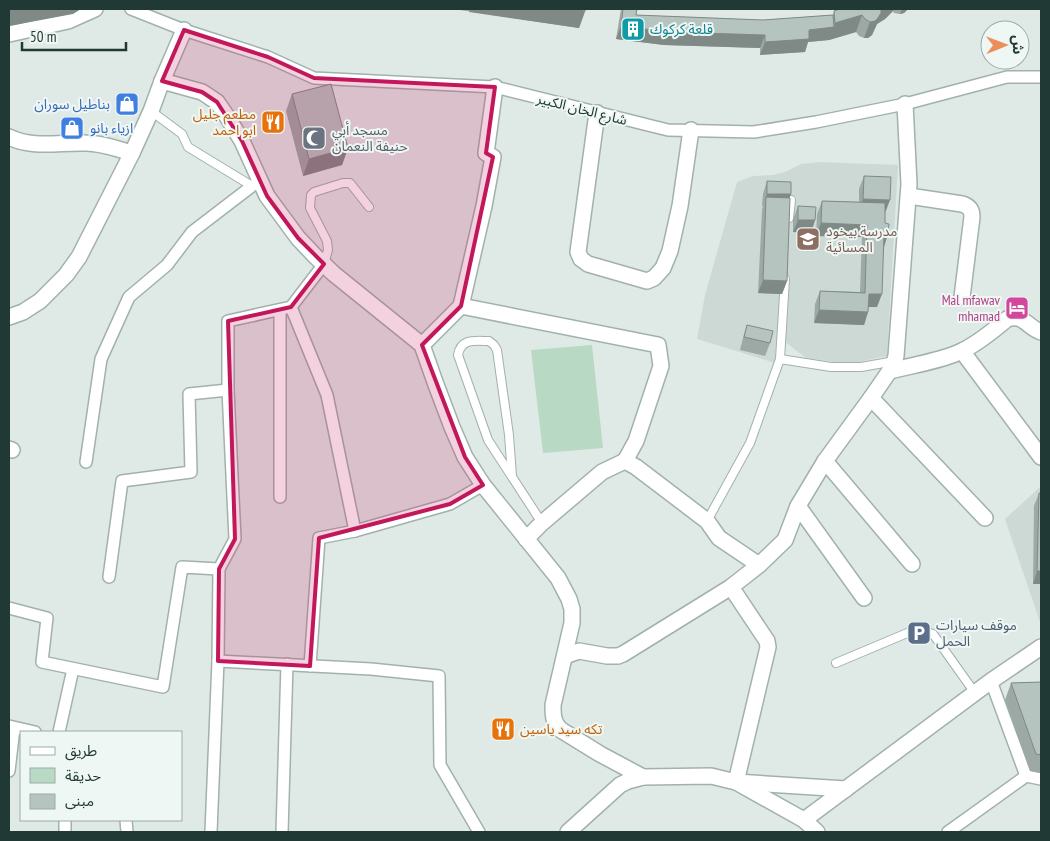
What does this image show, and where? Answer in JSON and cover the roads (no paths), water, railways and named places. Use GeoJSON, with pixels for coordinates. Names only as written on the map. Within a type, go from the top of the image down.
{"type":"FeatureCollection","features":[{"type":"Feature","properties":{"kind":"street"},"geometry":{"type":"LineString","coordinates":[[9,34],[68,21],[95,9]]}},
{"type":"Feature","properties":{"kind":"street","name":"شارع الخان الكبير"},"geometry":{"type":"LineString","coordinates":[[131,9],[184,30],[268,57],[314,78],[495,88],[668,130],[754,132],[905,104],[1007,77],[1041,76]]}},
{"type":"Feature","properties":{"kind":"street"},"geometry":{"type":"LineString","coordinates":[[9,317],[23,312],[40,301],[66,275],[79,256],[132,153],[184,30]]}},
{"type":"Feature","properties":{"kind":"street"},"geometry":{"type":"LineString","coordinates":[[162,80],[202,92],[216,102],[242,141],[257,185],[298,238],[334,274],[422,345],[465,457],[483,485],[558,578],[569,599],[572,608],[572,623],[553,706],[556,725],[600,754],[643,777]]}},
{"type":"Feature","properties":{"kind":"street"},"geometry":{"type":"LineString","coordinates":[[422,345],[461,306],[493,157],[486,153],[495,88]]}},
{"type":"Feature","properties":{"kind":"street"},"geometry":{"type":"LineString","coordinates":[[565,656],[579,651],[618,656],[730,587],[758,565],[785,540],[798,506],[824,461],[893,366],[909,196],[910,171],[905,104]]}},
{"type":"Feature","properties":{"kind":"street"},"geometry":{"type":"LineString","coordinates":[[598,113],[578,252],[581,259],[588,264],[647,281],[654,278],[663,268],[670,251],[680,206],[691,130]]}},
{"type":"Feature","properties":{"kind":"street"},"geometry":{"type":"LineString","coordinates":[[9,137],[31,144],[88,143],[110,146],[132,153]]}},
{"type":"Feature","properties":{"kind":"street"},"geometry":{"type":"LineString","coordinates":[[86,462],[101,359],[129,297],[167,265],[192,232],[257,185]]}},
{"type":"Feature","properties":{"kind":"street"},"geometry":{"type":"LineString","coordinates":[[909,196],[962,204],[971,210],[972,217],[962,297]]}},
{"type":"Feature","properties":{"kind":"street"},"geometry":{"type":"LineString","coordinates":[[211,832],[218,661],[219,569],[235,539],[228,390],[228,321],[286,308],[324,264]]}},
{"type":"Feature","properties":{"kind":"street"},"geometry":{"type":"LineString","coordinates":[[461,306],[658,345],[661,366],[636,441],[625,461],[602,472],[526,539]]}},
{"type":"Feature","properties":{"kind":"street"},"geometry":{"type":"LineString","coordinates":[[280,497],[286,308]]}},
{"type":"Feature","properties":{"kind":"street"},"geometry":{"type":"LineString","coordinates":[[286,308],[327,395],[355,531]]}},
{"type":"Feature","properties":{"kind":"street"},"geometry":{"type":"LineString","coordinates":[[893,366],[944,358],[962,351],[1011,318],[1019,318],[1041,332]]}},
{"type":"Feature","properties":{"kind":"street"},"geometry":{"type":"LineString","coordinates":[[962,351],[1041,457]]}},
{"type":"Feature","properties":{"kind":"street"},"geometry":{"type":"LineString","coordinates":[[109,576],[122,481],[191,472],[189,394],[228,390]]}},
{"type":"Feature","properties":{"kind":"street"},"geometry":{"type":"LineString","coordinates":[[871,398],[985,518]]}},
{"type":"Feature","properties":{"kind":"street"},"geometry":{"type":"LineString","coordinates":[[625,461],[636,467],[707,521],[719,538],[758,565]]}},
{"type":"Feature","properties":{"kind":"street"},"geometry":{"type":"LineString","coordinates":[[824,461],[912,564]]}},
{"type":"Feature","properties":{"kind":"street"},"geometry":{"type":"LineString","coordinates":[[310,666],[319,538],[355,531],[450,504],[483,485]]}},
{"type":"Feature","properties":{"kind":"street"},"geometry":{"type":"LineString","coordinates":[[798,506],[864,598]]}},
{"type":"Feature","properties":{"kind":"street"},"geometry":{"type":"LineString","coordinates":[[9,608],[47,618],[42,662],[163,687],[182,567],[219,569]]}},
{"type":"Feature","properties":{"kind":"street"},"geometry":{"type":"LineString","coordinates":[[730,587],[766,641],[768,647],[736,782]]}},
{"type":"Feature","properties":{"kind":"street"},"geometry":{"type":"LineString","coordinates":[[804,820],[991,681],[1041,647]]}},
{"type":"Feature","properties":{"kind":"street"},"geometry":{"type":"LineString","coordinates":[[218,661],[371,669],[439,676],[440,765],[479,832]]}},
{"type":"Feature","properties":{"kind":"street"},"geometry":{"type":"LineString","coordinates":[[282,832],[287,664]]}},
{"type":"Feature","properties":{"kind":"street"},"geometry":{"type":"LineString","coordinates":[[59,731],[73,668]]}},
{"type":"Feature","properties":{"kind":"street"},"geometry":{"type":"LineString","coordinates":[[991,681],[1026,776]]}},
{"type":"Feature","properties":{"kind":"street"},"geometry":{"type":"LineString","coordinates":[[9,771],[12,727],[30,731]]}},
{"type":"Feature","properties":{"kind":"street"},"geometry":{"type":"LineString","coordinates":[[568,832],[620,785],[643,777],[711,776],[736,782],[846,789]]}},
{"type":"Feature","properties":{"kind":"street"},"geometry":{"type":"LineString","coordinates":[[948,832],[1026,776],[1041,779]]}},
{"type":"Feature","properties":{"kind":"street"},"geometry":{"type":"LineString","coordinates":[[736,782],[804,820],[816,832]]}},
{"type":"Feature","properties":{"kind":"lane"},"geometry":{"type":"LineString","coordinates":[[151,111],[182,134],[188,148],[257,185]]}},
{"type":"Feature","properties":{"kind":"lane"},"geometry":{"type":"LineString","coordinates":[[324,264],[328,250],[327,241],[310,208],[311,195],[314,192],[333,186],[350,183],[369,206]]}},
{"type":"Feature","properties":{"kind":"lane"},"geometry":{"type":"LineString","coordinates":[[789,229],[791,200]]}},
{"type":"Feature","properties":{"kind":"lane"},"geometry":{"type":"LineString","coordinates":[[707,521],[750,443],[780,359],[786,269]]}},
{"type":"Feature","properties":{"kind":"lane"},"geometry":{"type":"LineString","coordinates":[[512,476],[497,350],[489,341],[470,341],[459,347],[458,355],[488,440],[542,523]]}},
{"type":"Feature","properties":{"kind":"lane"},"geometry":{"type":"LineString","coordinates":[[780,359],[831,367],[893,366]]}},
{"type":"Feature","properties":{"kind":"lane"},"geometry":{"type":"LineString","coordinates":[[836,663],[912,631],[924,631],[933,634],[975,693]]}},
{"type":"Feature","properties":{"kind":"place","name":"قلعة كركوك"},"geometry":{"type":"Point","coordinates":[633,29]}},
{"type":"Feature","properties":{"kind":"place","name":"بناطيل سوران"},"geometry":{"type":"Point","coordinates":[127,104]}},
{"type":"Feature","properties":{"kind":"place","name":"مطعم جليل ابو احمد"},"geometry":{"type":"Point","coordinates":[273,122]}},
{"type":"Feature","properties":{"kind":"place","name":"ازياء بانو"},"geometry":{"type":"Point","coordinates":[72,128]}},
{"type":"Feature","properties":{"kind":"place","name":"مسجد أبي حنيفة النعمان"},"geometry":{"type":"Point","coordinates":[314,138]}},
{"type":"Feature","properties":{"kind":"place","name":"مدرسة بيخود المسائية"},"geometry":{"type":"Point","coordinates":[808,239]}},
{"type":"Feature","properties":{"kind":"place","name":"Mal mfawav mhamad"},"geometry":{"type":"Point","coordinates":[1017,308]}},
{"type":"Feature","properties":{"kind":"place","name":"موقف سيارات الحمل"},"geometry":{"type":"Point","coordinates":[919,633]}},
{"type":"Feature","properties":{"kind":"place","name":"تكه سيد ياسين"},"geometry":{"type":"Point","coordinates":[503,729]}}]}
